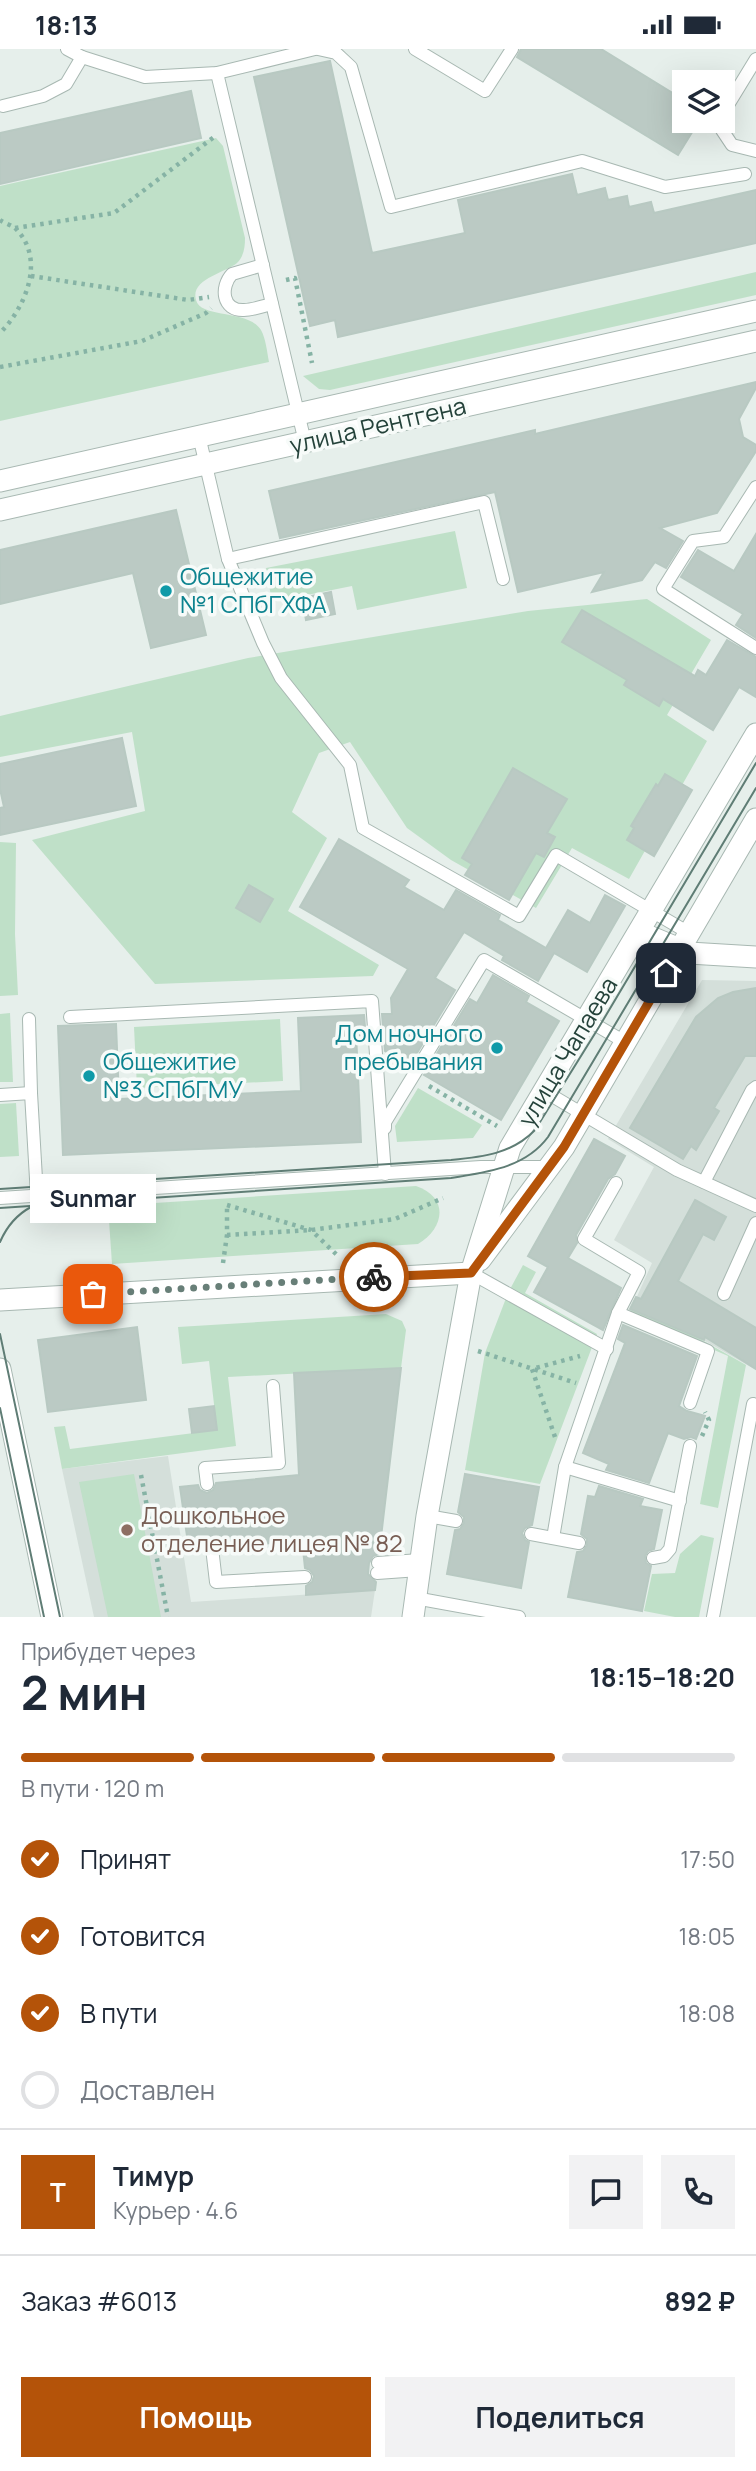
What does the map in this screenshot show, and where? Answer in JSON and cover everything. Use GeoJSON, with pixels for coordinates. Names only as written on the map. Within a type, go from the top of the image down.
{"type":"FeatureCollection","features":[{"type":"Feature","properties":{"kind":"street","name":"улица Рентгена"},"geometry":{"type":"LineString","coordinates":[[0,510],[305,442],[756,311]]}},
{"type":"Feature","properties":{"kind":"street","name":"улица Рентгена"},"geometry":{"type":"LineString","coordinates":[[0,481],[298,414],[756,341]]}},
{"type":"Feature","properties":{"kind":"street","name":"улица Чапаева"},"geometry":{"type":"LineString","coordinates":[[414,1607],[427,1516],[471,1273],[510,1148],[756,734]]}},
{"type":"Feature","properties":{"kind":"street","name":"улица Чапаева"},"geometry":{"type":"LineString","coordinates":[[471,1273],[550,1167],[756,819]]}},
{"type":"Feature","properties":{"kind":"street"},"geometry":{"type":"LineString","coordinates":[[639,932],[684,941],[698,955],[756,957]]}},
{"type":"Feature","properties":{"kind":"street"},"geometry":{"type":"LineString","coordinates":[[0,1300],[471,1273]]}},
{"type":"Feature","properties":{"kind":"street"},"geometry":{"type":"LineString","coordinates":[[0,1369],[52,1617]]}},
{"type":"Feature","properties":{"kind":"lane"},"geometry":{"type":"LineString","coordinates":[[67,49],[82,57],[145,77],[217,73],[316,49],[336,53],[351,67],[391,207],[582,161],[665,187],[745,174]]}},
{"type":"Feature","properties":{"kind":"lane"},"geometry":{"type":"LineString","coordinates":[[415,49],[485,91],[512,49]]}},
{"type":"Feature","properties":{"kind":"lane"},"geometry":{"type":"LineString","coordinates":[[735,93],[756,57],[745,49]]}},
{"type":"Feature","properties":{"kind":"lane"},"geometry":{"type":"LineString","coordinates":[[3,106],[43,96],[65,84],[82,57]]}},
{"type":"Feature","properties":{"kind":"lane"},"geometry":{"type":"LineString","coordinates":[[217,73],[305,442]]}},
{"type":"Feature","properties":{"kind":"lane"},"geometry":{"type":"LineString","coordinates":[[724,133],[732,145],[756,151]]}},
{"type":"Feature","properties":{"kind":"lane"},"geometry":{"type":"LineString","coordinates":[[263,265],[232,274],[224,287],[224,295],[233,308],[242,310],[272,305]]}},
{"type":"Feature","properties":{"kind":"lane"},"geometry":{"type":"LineString","coordinates":[[200,436],[228,559],[281,678],[350,765],[363,828],[519,916],[556,855],[651,911],[684,941]]}},
{"type":"Feature","properties":{"kind":"lane"},"geometry":{"type":"LineString","coordinates":[[756,487],[724,537],[694,541],[663,589],[756,648]]}},
{"type":"Feature","properties":{"kind":"lane"},"geometry":{"type":"LineString","coordinates":[[228,559],[484,502],[503,579]]}},
{"type":"Feature","properties":{"kind":"lane"},"geometry":{"type":"LineString","coordinates":[[386,1174],[385,1122],[484,960],[625,1042]]}},
{"type":"Feature","properties":{"kind":"lane"},"geometry":{"type":"LineString","coordinates":[[70,1017],[372,1001],[386,1174]]}},
{"type":"Feature","properties":{"kind":"lane"},"geometry":{"type":"LineString","coordinates":[[29,1019],[37,1196]]}},
{"type":"Feature","properties":{"kind":"lane"},"geometry":{"type":"LineString","coordinates":[[704,1182],[756,1087]]}},
{"type":"Feature","properties":{"kind":"lane"},"geometry":{"type":"LineString","coordinates":[[544,1091],[677,1170],[756,1206]]}},
{"type":"Feature","properties":{"kind":"lane"},"geometry":{"type":"LineString","coordinates":[[0,1094],[31,1093]]}},
{"type":"Feature","properties":{"kind":"lane"},"geometry":{"type":"LineString","coordinates":[[0,1198],[504,1166],[550,1167]]}},
{"type":"Feature","properties":{"kind":"lane"},"geometry":{"type":"LineString","coordinates":[[553,1538],[565,1467],[618,1313],[639,1272],[584,1239],[616,1183]]}},
{"type":"Feature","properties":{"kind":"lane"},"geometry":{"type":"LineString","coordinates":[[724,1294],[756,1223]]}},
{"type":"Feature","properties":{"kind":"lane"},"geometry":{"type":"LineString","coordinates":[[471,1273],[607,1349]]}},
{"type":"Feature","properties":{"kind":"lane"},"geometry":{"type":"LineString","coordinates":[[618,1313],[708,1351],[690,1403]]}},
{"type":"Feature","properties":{"kind":"lane"},"geometry":{"type":"LineString","coordinates":[[207,1484],[205,1468],[279,1463],[273,1386]]}},
{"type":"Feature","properties":{"kind":"lane"},"geometry":{"type":"LineString","coordinates":[[713,1617],[753,1403]]}},
{"type":"Feature","properties":{"kind":"lane"},"geometry":{"type":"LineString","coordinates":[[653,1558],[664,1556],[670,1549],[690,1446]]}},
{"type":"Feature","properties":{"kind":"lane"},"geometry":{"type":"LineString","coordinates":[[565,1467],[680,1500]]}},
{"type":"Feature","properties":{"kind":"lane"},"geometry":{"type":"LineString","coordinates":[[427,1516],[456,1521]]}},
{"type":"Feature","properties":{"kind":"lane"},"geometry":{"type":"LineString","coordinates":[[530,1534],[579,1543]]}},
{"type":"Feature","properties":{"kind":"lane"},"geometry":{"type":"LineString","coordinates":[[212,1548],[216,1581],[305,1577]]}},
{"type":"Feature","properties":{"kind":"lane"},"geometry":{"type":"LineString","coordinates":[[377,1568],[419,1565]]}},
{"type":"Feature","properties":{"kind":"lane"},"geometry":{"type":"LineString","coordinates":[[414,1607],[519,1617]]}},
{"type":"Feature","properties":{"kind":"path"},"geometry":{"type":"LineString","coordinates":[[15,228],[114,213],[229,125]]}},
{"type":"Feature","properties":{"kind":"path"},"geometry":{"type":"LineString","coordinates":[[0,220],[15,228],[27,247],[31,276],[15,319],[0,333]]}},
{"type":"Feature","properties":{"kind":"path"},"geometry":{"type":"LineString","coordinates":[[31,276],[188,300],[224,295]]}},
{"type":"Feature","properties":{"kind":"path"},"geometry":{"type":"LineString","coordinates":[[289,279],[295,278],[312,363]]}},
{"type":"Feature","properties":{"kind":"path"},"geometry":{"type":"LineString","coordinates":[[0,367],[142,341],[206,313],[224,295]]}},
{"type":"Feature","properties":{"kind":"path"},"geometry":{"type":"LineString","coordinates":[[413,1077],[503,1129]]}},
{"type":"Feature","properties":{"kind":"path"},"geometry":{"type":"LineString","coordinates":[[227,1235],[311,1230],[396,1219],[443,1198]]}},
{"type":"Feature","properties":{"kind":"path"},"geometry":{"type":"LineString","coordinates":[[223,1263],[227,1205],[311,1230],[338,1257]]}},
{"type":"Feature","properties":{"kind":"path"},"geometry":{"type":"LineString","coordinates":[[532,1369],[607,1349]]}},
{"type":"Feature","properties":{"kind":"path"},"geometry":{"type":"LineString","coordinates":[[478,1351],[593,1389]]}},
{"type":"Feature","properties":{"kind":"path"},"geometry":{"type":"LineString","coordinates":[[532,1369],[565,1467]]}},
{"type":"Feature","properties":{"kind":"path"},"geometry":{"type":"LineString","coordinates":[[690,1403],[704,1409],[709,1420],[700,1442],[690,1446]]}},
{"type":"Feature","properties":{"kind":"path"},"geometry":{"type":"LineString","coordinates":[[141,1475],[168,1617]]}},
{"type":"Feature","properties":{"kind":"shaded area"},"geometry":{"type":"Polygon","coordinates":[[[702,980],[756,981],[756,1370],[635,1301],[652,1263],[614,1240],[654,1167],[608,1139],[702,980]]]}},
{"type":"Feature","properties":{"kind":"shaded area","name":"Дошкольное отделение лицея № 82"},"geometry":{"type":"Polygon","coordinates":[[[168,1456],[191,1602],[375,1590],[371,1617],[94,1617],[62,1469],[168,1456]]]}},
{"type":"Feature","properties":{"kind":"green space"},"geometry":{"type":"Polygon","coordinates":[[[216,138],[223,146],[245,245],[237,263],[210,277],[198,287],[196,300],[206,310],[255,323],[263,334],[269,362],[0,421],[0,186],[216,138]]]}},
{"type":"Feature","properties":{"kind":"green space"},"geometry":{"type":"Polygon","coordinates":[[[756,272],[756,295],[330,390],[319,389],[303,376],[756,272]]]}},
{"type":"Feature","properties":{"kind":"green space"},"geometry":{"type":"Polygon","coordinates":[[[455,531],[467,588],[357,610],[352,586],[272,602],[266,568],[455,531]]]}},
{"type":"Feature","properties":{"kind":"green space"},"geometry":{"type":"Polygon","coordinates":[[[647,599],[711,640],[667,715],[707,741],[629,879],[572,848],[536,908],[451,860],[407,828],[350,742],[319,753],[292,812],[327,838],[288,911],[379,965],[373,976],[155,984],[32,840],[145,811],[132,732],[0,757],[0,716],[248,658],[528,611],[647,599]]]}},
{"type":"Feature","properties":{"kind":"green space"},"geometry":{"type":"Polygon","coordinates":[[[0,842],[16,843],[15,934],[18,995],[0,996],[0,842]]]}},
{"type":"Feature","properties":{"kind":"green space"},"geometry":{"type":"Polygon","coordinates":[[[10,1013],[13,1082],[0,1082],[0,1014],[10,1013]]]}},
{"type":"Feature","properties":{"kind":"green space"},"geometry":{"type":"Polygon","coordinates":[[[280,1019],[283,1081],[137,1088],[134,1027],[280,1019]]]}},
{"type":"Feature","properties":{"kind":"green space"},"geometry":{"type":"Polygon","coordinates":[[[418,1088],[482,1125],[473,1138],[397,1142],[395,1126],[418,1088]]]}},
{"type":"Feature","properties":{"kind":"green space"},"geometry":{"type":"Polygon","coordinates":[[[16,1103],[19,1156],[0,1157],[0,1104],[16,1103]]]}},
{"type":"Feature","properties":{"kind":"green space"},"geometry":{"type":"Polygon","coordinates":[[[416,1186],[434,1197],[440,1213],[434,1230],[418,1244],[112,1264],[108,1206],[416,1186]]]}},
{"type":"Feature","properties":{"kind":"green space"},"geometry":{"type":"Polygon","coordinates":[[[523,1265],[536,1272],[525,1293],[597,1334],[540,1484],[465,1470],[485,1353],[508,1293],[523,1265]]]}},
{"type":"Feature","properties":{"kind":"green space"},"geometry":{"type":"Polygon","coordinates":[[[635,1302],[746,1365],[718,1508],[700,1504],[728,1356],[629,1313],[635,1302]]]}},
{"type":"Feature","properties":{"kind":"green space"},"geometry":{"type":"Polygon","coordinates":[[[386,1314],[402,1321],[406,1330],[401,1368],[228,1377],[236,1446],[62,1469],[54,1427],[65,1426],[70,1449],[217,1430],[209,1361],[182,1364],[178,1327],[386,1314]]]}},
{"type":"Feature","properties":{"kind":"green space"},"geometry":{"type":"Polygon","coordinates":[[[134,1474],[161,1617],[108,1617],[79,1482],[134,1474]]]}},
{"type":"Feature","properties":{"kind":"green space"},"geometry":{"type":"Polygon","coordinates":[[[701,1535],[714,1538],[699,1617],[675,1617],[644,1611],[652,1574],[675,1573],[680,1554],[701,1535]]]}},
{"type":"Feature","properties":{"kind":"building"},"geometry":{"type":"Polygon","coordinates":[[[521,49],[601,49],[672,93],[672,133],[692,133],[678,155],[517,57],[521,49]]]}},
{"type":"Feature","properties":{"kind":"building"},"geometry":{"type":"Polygon","coordinates":[[[330,61],[372,253],[465,233],[458,200],[572,174],[577,195],[605,188],[608,200],[627,196],[629,207],[651,202],[654,213],[756,190],[756,243],[338,337],[335,320],[310,326],[254,77],[330,61]]]}},
{"type":"Feature","properties":{"kind":"building"},"geometry":{"type":"Polygon","coordinates":[[[191,91],[201,138],[0,184],[0,133],[191,91]]]}},
{"type":"Feature","properties":{"kind":"building"},"geometry":{"type":"Polygon","coordinates":[[[756,382],[756,388],[739,419],[743,437],[756,445],[756,451],[717,513],[660,528],[683,541],[666,568],[655,562],[642,580],[592,592],[604,572],[518,592],[495,492],[280,538],[269,491],[535,430],[535,434],[756,382]]]}},
{"type":"Feature","properties":{"kind":"building","name":"Общежитие №1 СПбГХФА"},"geometry":{"type":"Polygon","coordinates":[[[176,510],[206,635],[151,648],[133,573],[0,604],[0,550],[176,510]]]}},
{"type":"Feature","properties":{"kind":"building"},"geometry":{"type":"Polygon","coordinates":[[[756,534],[756,638],[736,625],[743,614],[681,577],[698,550],[734,571],[756,534]]]}},
{"type":"Feature","properties":{"kind":"building"},"geometry":{"type":"Polygon","coordinates":[[[331,592],[335,614],[306,620],[302,598],[331,592]]]}},
{"type":"Feature","properties":{"kind":"building"},"geometry":{"type":"Polygon","coordinates":[[[582,610],[695,676],[698,670],[706,675],[727,640],[756,657],[756,697],[739,687],[713,730],[663,699],[659,706],[624,685],[627,680],[562,642],[582,610]]]}},
{"type":"Feature","properties":{"kind":"building"},"geometry":{"type":"Polygon","coordinates":[[[122,738],[136,806],[0,835],[0,808],[4,807],[0,789],[0,764],[122,738]]]}},
{"type":"Feature","properties":{"kind":"building"},"geometry":{"type":"Polygon","coordinates":[[[513,768],[567,799],[547,833],[555,837],[544,857],[536,853],[509,900],[465,875],[472,864],[462,858],[513,768]]]}},
{"type":"Feature","properties":{"kind":"building"},"geometry":{"type":"Polygon","coordinates":[[[665,774],[692,790],[654,856],[627,840],[634,828],[631,826],[665,774]]]}},
{"type":"Feature","properties":{"kind":"building"},"geometry":{"type":"Polygon","coordinates":[[[339,839],[409,880],[404,887],[444,910],[456,890],[500,915],[498,920],[546,948],[568,910],[590,923],[605,895],[625,906],[587,972],[554,953],[538,981],[502,960],[504,956],[464,932],[435,978],[455,990],[409,1066],[385,1051],[382,1014],[392,1014],[391,998],[408,969],[300,907],[339,839]]]}},
{"type":"Feature","properties":{"kind":"building"},"geometry":{"type":"Polygon","coordinates":[[[249,885],[273,899],[260,922],[236,908],[249,885]]]}},
{"type":"Feature","properties":{"kind":"building","name":"Дом ночного пребывания"},"geometry":{"type":"Polygon","coordinates":[[[493,975],[529,996],[526,1002],[559,1021],[501,1120],[424,1075],[470,999],[477,1003],[493,975]]]}},
{"type":"Feature","properties":{"kind":"building"},"geometry":{"type":"Polygon","coordinates":[[[756,988],[756,1056],[745,1056],[714,1108],[719,1111],[696,1150],[691,1146],[683,1159],[630,1128],[696,1017],[718,998],[756,988]]]}},
{"type":"Feature","properties":{"kind":"building","name":"Общежитие №3 СПбГМУ"},"geometry":{"type":"Polygon","coordinates":[[[364,1015],[366,1039],[356,1033],[361,1142],[63,1155],[58,1026],[116,1024],[119,1099],[301,1091],[298,1018],[364,1015]]]}},
{"type":"Feature","properties":{"kind":"building"},"geometry":{"type":"Polygon","coordinates":[[[594,1139],[625,1156],[615,1174],[608,1179],[576,1235],[577,1243],[568,1258],[621,1288],[603,1330],[534,1292],[548,1267],[528,1256],[594,1139]]]}},
{"type":"Feature","properties":{"kind":"building"},"geometry":{"type":"Polygon","coordinates":[[[695,1200],[726,1217],[714,1240],[703,1234],[678,1281],[756,1328],[756,1369],[705,1337],[704,1340],[630,1309],[636,1297],[641,1299],[695,1200]]]}},
{"type":"Feature","properties":{"kind":"building"},"geometry":{"type":"Polygon","coordinates":[[[623,1325],[697,1356],[679,1406],[705,1416],[696,1439],[684,1439],[668,1433],[649,1483],[606,1470],[609,1464],[583,1453],[625,1343],[618,1339],[623,1325]]]}},
{"type":"Feature","properties":{"kind":"building"},"geometry":{"type":"Polygon","coordinates":[[[137,1327],[146,1400],[48,1412],[38,1340],[137,1327]]]}},
{"type":"Feature","properties":{"kind":"building"},"geometry":{"type":"Polygon","coordinates":[[[401,1368],[379,1554],[373,1556],[369,1563],[368,1574],[376,1582],[375,1590],[306,1595],[306,1586],[312,1582],[314,1576],[305,1568],[302,1540],[221,1548],[219,1542],[212,1539],[206,1541],[203,1549],[189,1550],[180,1487],[198,1485],[200,1490],[207,1493],[213,1490],[216,1483],[299,1475],[294,1373],[401,1368]]]}},
{"type":"Feature","properties":{"kind":"building"},"geometry":{"type":"Polygon","coordinates":[[[214,1406],[217,1430],[192,1433],[189,1409],[214,1406]]]}},
{"type":"Feature","properties":{"kind":"building"},"geometry":{"type":"Polygon","coordinates":[[[465,1474],[539,1487],[532,1525],[522,1533],[529,1542],[521,1588],[447,1574],[455,1530],[460,1529],[464,1523],[464,1517],[458,1512],[465,1474]]]}},
{"type":"Feature","properties":{"kind":"building"},"geometry":{"type":"Polygon","coordinates":[[[599,1486],[643,1499],[640,1506],[662,1510],[654,1549],[648,1551],[645,1556],[646,1563],[651,1566],[642,1611],[568,1597],[577,1552],[583,1551],[587,1545],[587,1539],[581,1534],[588,1496],[595,1497],[599,1486]]]}},
{"type":"Feature","properties":{"kind":"tram line"},"geometry":{"type":"LineString","coordinates":[[0,1189],[451,1160],[485,1156],[517,1144],[535,1130],[756,763]]}},
{"type":"Feature","properties":{"kind":"tram line"},"geometry":{"type":"LineString","coordinates":[[0,1208],[451,1178],[504,1167],[528,1156],[548,1137],[756,788]]}},
{"type":"Feature","properties":{"kind":"tram line"},"geometry":{"type":"LineString","coordinates":[[0,1242],[12,1221],[31,1207]]}},
{"type":"Feature","properties":{"kind":"tram line"},"geometry":{"type":"LineString","coordinates":[[0,1334],[60,1617]]}},
{"type":"Feature","properties":{"kind":"tram line"},"geometry":{"type":"LineString","coordinates":[[0,1408],[44,1617]]}},
{"type":"Feature","properties":{"kind":"way so far"},"geometry":{"type":"LineString","coordinates":[[93,1294],[374,1277]]}},
{"type":"Feature","properties":{"kind":"place","name":"Общежитие №1 СПбГХФА"},"geometry":{"type":"Point","coordinates":[166,591]}},
{"type":"Feature","properties":{"kind":"place","name":"Дом ночного пребывания"},"geometry":{"type":"Point","coordinates":[497,1048]}},
{"type":"Feature","properties":{"kind":"place","name":"Общежитие №3 СПбГМУ"},"geometry":{"type":"Point","coordinates":[89,1076]}},
{"type":"Feature","properties":{"kind":"place","name":"Sunmar"},"geometry":{"type":"Point","coordinates":[93,1294]}},
{"type":"Feature","properties":{"kind":"place","name":"Дошкольное отделение лицея № 82"},"geometry":{"type":"Point","coordinates":[127,1530]}},
{"type":"Feature","properties":{"kind":"route"},"geometry":{"type":"LineString","coordinates":[[374,1277],[471,1273],[564,1147],[666,973]]}}]}
